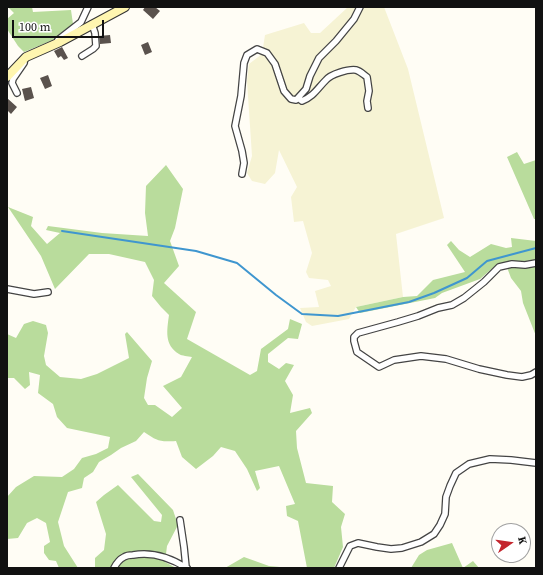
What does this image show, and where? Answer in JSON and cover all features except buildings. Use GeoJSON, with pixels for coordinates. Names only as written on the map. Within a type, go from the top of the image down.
{"type":"FeatureCollection","features":[{"type":"Feature","properties":{"kind":"main road"},"geometry":{"type":"LineString","coordinates":[[7,77],[26,57],[60,42],[125,7]]}},
{"type":"Feature","properties":{"kind":"street"},"geometry":{"type":"LineString","coordinates":[[48,47],[81,22],[88,7]]}},
{"type":"Feature","properties":{"kind":"street"},"geometry":{"type":"LineString","coordinates":[[242,174],[244,163],[235,126],[241,96],[244,63],[247,55],[257,49],[267,53],[275,64],[284,90],[291,99],[296,100],[306,89],[310,76],[319,58],[336,41],[354,19],[360,7]]}},
{"type":"Feature","properties":{"kind":"street"},"geometry":{"type":"LineString","coordinates":[[82,56],[93,50],[96,46],[95,33],[92,24]]}},
{"type":"Feature","properties":{"kind":"street"},"geometry":{"type":"LineString","coordinates":[[17,93],[12,83],[13,79],[30,55]]}},
{"type":"Feature","properties":{"kind":"street"},"geometry":{"type":"LineString","coordinates":[[298,98],[302,101],[310,98],[327,79],[338,73],[348,70],[357,70],[367,77],[369,91],[368,108]]}},
{"type":"Feature","properties":{"kind":"street"},"geometry":{"type":"LineString","coordinates":[[536,263],[525,265],[512,264],[499,267],[479,286],[452,305],[358,333],[354,337],[357,352],[379,368],[394,360],[421,356],[446,359],[479,369],[507,375],[522,377],[536,372]]}},
{"type":"Feature","properties":{"kind":"street"},"geometry":{"type":"LineString","coordinates":[[7,288],[34,294],[48,292]]}},
{"type":"Feature","properties":{"kind":"street"},"geometry":{"type":"LineString","coordinates":[[339,568],[350,546],[358,543],[391,549],[402,548],[421,542],[434,534],[445,514],[446,497],[456,473],[469,464],[490,459],[536,463]]}},
{"type":"Feature","properties":{"kind":"street"},"geometry":{"type":"LineString","coordinates":[[180,520],[186,568]]}},
{"type":"Feature","properties":{"kind":"street"},"geometry":{"type":"LineString","coordinates":[[114,568],[116,564],[124,557],[137,554],[147,554],[160,555],[175,560],[186,568]]}},
{"type":"Feature","properties":{"kind":"shaded area"},"geometry":{"type":"Polygon","coordinates":[[[348,7],[384,7],[408,69],[444,218],[396,234],[403,297],[356,307],[349,319],[312,326],[306,322],[300,308],[319,307],[315,291],[331,286],[328,280],[309,278],[306,272],[312,253],[303,221],[294,222],[291,197],[297,187],[279,150],[275,173],[265,184],[252,181],[247,173],[252,156],[247,81],[249,64],[262,54],[265,35],[304,23],[311,33],[320,33],[348,7]]]}},
{"type":"Feature","properties":{"kind":"green space"},"geometry":{"type":"Polygon","coordinates":[[[8,7],[32,7],[33,12],[71,10],[73,24],[53,40],[24,52],[18,46],[7,29],[7,19],[14,13],[8,7]]]}},
{"type":"Feature","properties":{"kind":"green space"},"geometry":{"type":"Polygon","coordinates":[[[517,152],[524,164],[536,160],[536,219],[534,219],[507,157],[517,152]]]}},
{"type":"Feature","properties":{"kind":"green space"},"geometry":{"type":"Polygon","coordinates":[[[166,165],[183,189],[175,228],[170,241],[179,266],[164,283],[196,312],[187,339],[250,375],[257,371],[261,349],[288,329],[290,319],[302,324],[298,339],[288,338],[268,354],[268,362],[279,369],[286,363],[294,365],[285,381],[293,395],[290,413],[310,408],[312,413],[296,431],[297,448],[306,483],[333,486],[332,502],[345,514],[341,527],[343,547],[334,568],[307,568],[298,521],[287,516],[286,506],[295,504],[279,466],[255,471],[260,488],[257,491],[247,469],[235,451],[221,447],[213,456],[196,469],[182,457],[176,441],[158,440],[144,432],[136,441],[121,448],[99,462],[93,472],[84,478],[82,488],[68,492],[58,522],[64,546],[78,568],[59,568],[56,561],[49,560],[44,553],[44,546],[50,542],[46,523],[37,518],[27,523],[18,538],[7,539],[7,497],[16,487],[34,476],[62,477],[74,469],[82,458],[96,454],[108,448],[110,437],[67,428],[57,417],[53,404],[38,393],[40,375],[29,372],[30,385],[25,389],[14,378],[7,378],[7,334],[16,338],[24,324],[33,321],[46,325],[48,333],[44,356],[46,365],[60,377],[81,379],[97,374],[129,358],[125,334],[127,332],[152,361],[147,378],[144,398],[148,405],[155,405],[172,417],[182,408],[163,386],[181,377],[192,357],[180,355],[174,350],[169,342],[169,315],[152,296],[154,280],[145,262],[109,254],[89,254],[55,289],[41,256],[8,207],[33,217],[31,226],[47,244],[60,233],[46,230],[48,226],[102,233],[148,236],[145,213],[146,186],[166,165]]]}},
{"type":"Feature","properties":{"kind":"green space"},"geometry":{"type":"Polygon","coordinates":[[[511,238],[536,241],[536,336],[523,303],[521,291],[511,278],[505,262],[495,266],[480,279],[442,293],[435,298],[360,313],[356,307],[403,297],[417,296],[433,280],[465,272],[447,245],[451,241],[459,250],[470,257],[491,244],[506,248],[512,247],[511,238]]]}},
{"type":"Feature","properties":{"kind":"green space"},"geometry":{"type":"Polygon","coordinates":[[[138,474],[173,510],[178,525],[167,546],[165,562],[176,568],[95,568],[95,558],[104,550],[106,534],[96,502],[118,485],[154,521],[161,522],[162,515],[131,477],[138,474]]]}},
{"type":"Feature","properties":{"kind":"green space"},"geometry":{"type":"Polygon","coordinates":[[[452,543],[463,568],[411,568],[419,555],[427,550],[452,543]]]}},
{"type":"Feature","properties":{"kind":"green space"},"geometry":{"type":"Polygon","coordinates":[[[244,557],[269,566],[291,568],[225,568],[244,557]]]}},
{"type":"Feature","properties":{"kind":"green space"},"geometry":{"type":"Polygon","coordinates":[[[473,561],[479,568],[463,568],[473,561]]]}},
{"type":"Feature","properties":{"kind":"waterway"},"geometry":{"type":"LineString","coordinates":[[62,231],[196,251],[237,263],[302,314],[338,316],[409,302],[434,293],[467,278],[487,261],[536,248]]}}]}
